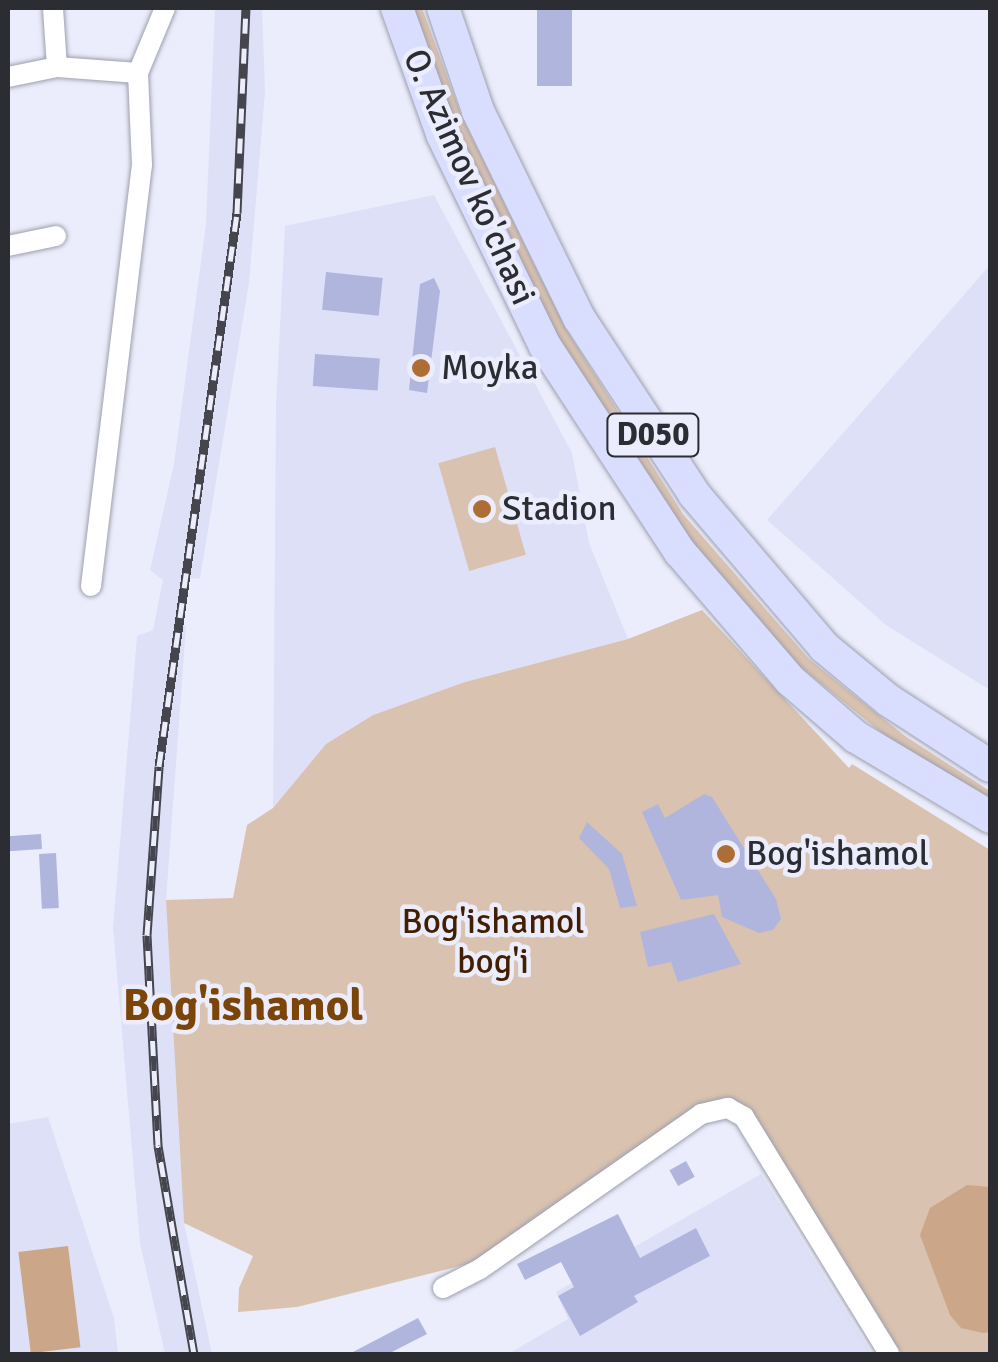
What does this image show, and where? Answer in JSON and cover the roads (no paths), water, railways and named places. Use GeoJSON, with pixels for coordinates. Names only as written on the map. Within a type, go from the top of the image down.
{"type":"FeatureCollection","features":[{"type":"Feature","properties":{"kind":"main road","name":"O. Azimov ko'chasi"},"geometry":{"type":"LineString","coordinates":[[397,8],[442,134],[545,346],[680,552],[790,680],[856,738],[990,817]]}},
{"type":"Feature","properties":{"kind":"main road","name":"O. Azimov ko'chasi"},"geometry":{"type":"LineString","coordinates":[[443,8],[478,110],[580,318],[694,494],[824,647],[888,700],[990,766]]}},
{"type":"Feature","properties":{"kind":"street"},"geometry":{"type":"LineString","coordinates":[[52,8],[57,67]]}},
{"type":"Feature","properties":{"kind":"street"},"geometry":{"type":"LineString","coordinates":[[91,586],[142,165],[138,73],[165,8]]}},
{"type":"Feature","properties":{"kind":"street"},"geometry":{"type":"LineString","coordinates":[[8,77],[57,67],[138,73]]}},
{"type":"Feature","properties":{"kind":"street"},"geometry":{"type":"LineString","coordinates":[[8,246],[56,236]]}},
{"type":"Feature","properties":{"kind":"street"},"geometry":{"type":"LineString","coordinates":[[443,1288],[480,1269],[701,1114],[728,1108],[744,1117],[889,1354]]}},
{"type":"Feature","properties":{"kind":"railway"},"geometry":{"type":"LineString","coordinates":[[194,1354],[158,1145],[147,935],[159,766],[237,213],[246,8]]}},
{"type":"Feature","properties":{"kind":"place","name":"Moyka"},"geometry":{"type":"Point","coordinates":[421,368]}},
{"type":"Feature","properties":{"kind":"place","name":"Stadion"},"geometry":{"type":"Point","coordinates":[482,509]}},
{"type":"Feature","properties":{"kind":"place","name":"Bog'ishamol"},"geometry":{"type":"Point","coordinates":[726,854]}},
{"type":"Feature","properties":{"kind":"district","name":"Bog'ishamol"},"geometry":{"type":"Point","coordinates":[243,1006]}},
{"type":"Feature","properties":{"kind":"park label","name":"Bog'ishamol bog'i"},"geometry":{"type":"Point","coordinates":[493,942]}}]}
